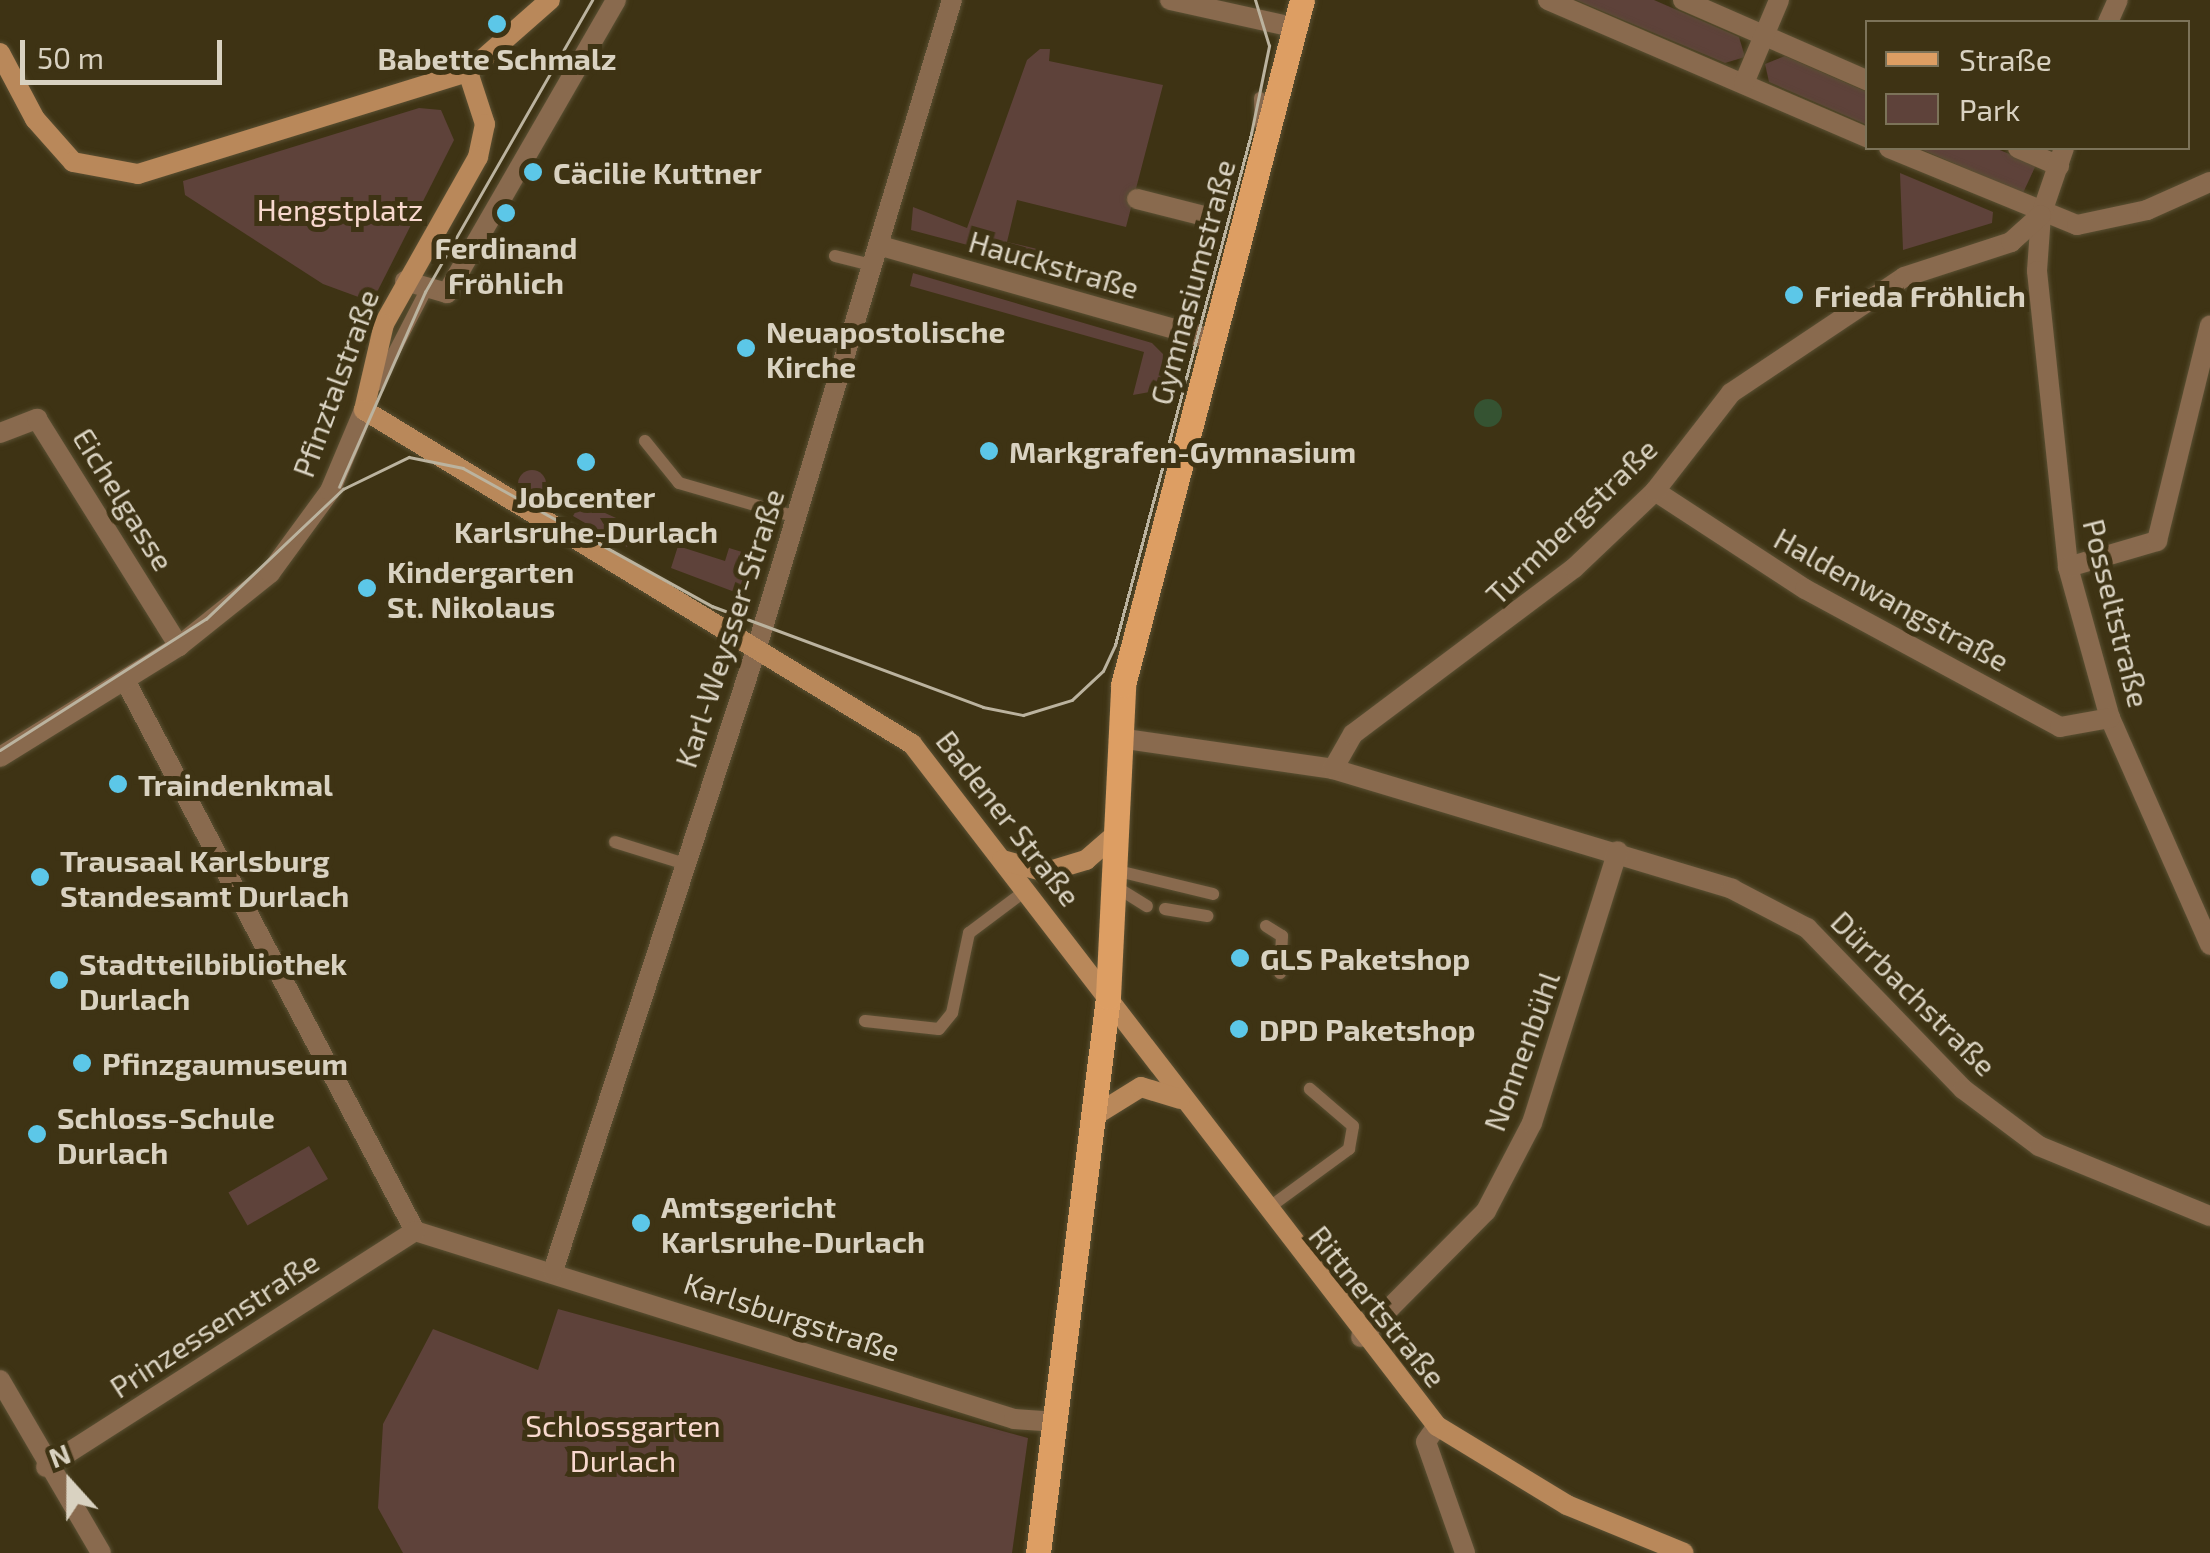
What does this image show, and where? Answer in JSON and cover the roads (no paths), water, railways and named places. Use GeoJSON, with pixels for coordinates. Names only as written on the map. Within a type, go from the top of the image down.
{"type":"FeatureCollection","features":[{"type":"Feature","properties":{"kind":"main road"},"geometry":{"type":"LineString","coordinates":[[0,53],[48,136],[73,162],[106,174],[138,174],[468,72],[550,0]]}},
{"type":"Feature","properties":{"kind":"main road"},"geometry":{"type":"LineString","coordinates":[[1286,0],[1294,26]]}},
{"type":"Feature","properties":{"kind":"main road","name":"Gymnasiumstraße"},"geometry":{"type":"LineString","coordinates":[[1108,997],[1119,738],[1132,632],[1302,0]]}},
{"type":"Feature","properties":{"kind":"main road","name":"Pfinztalstraße"},"geometry":{"type":"LineString","coordinates":[[364,410],[364,383],[406,280],[478,157],[485,124],[468,72]]}},
{"type":"Feature","properties":{"kind":"main road","name":"Badener Straße"},"geometry":{"type":"LineString","coordinates":[[364,410],[912,744],[1108,997]]}},
{"type":"Feature","properties":{"kind":"main road"},"geometry":{"type":"LineString","coordinates":[[1002,860],[1046,872],[1068,868],[1114,836]]}},
{"type":"Feature","properties":{"kind":"main road"},"geometry":{"type":"LineString","coordinates":[[1038,1553],[1108,997]]}},
{"type":"Feature","properties":{"kind":"main road","name":"Rittnertstraße"},"geometry":{"type":"LineString","coordinates":[[1108,997],[1264,1211],[1361,1337],[1437,1426],[1567,1505],[1684,1553]]}},
{"type":"Feature","properties":{"kind":"main road"},"geometry":{"type":"LineString","coordinates":[[1094,1116],[1140,1087],[1182,1100]]}},
{"type":"Feature","properties":{"kind":"street"},"geometry":{"type":"LineString","coordinates":[[406,280],[425,292],[447,293],[616,0]]}},
{"type":"Feature","properties":{"kind":"street","name":"Karl-Weysser-Straße"},"geometry":{"type":"LineString","coordinates":[[554,1271],[757,648],[952,0]]}},
{"type":"Feature","properties":{"kind":"street"},"geometry":{"type":"LineString","coordinates":[[1170,0],[1294,26]]}},
{"type":"Feature","properties":{"kind":"street"},"geometry":{"type":"LineString","coordinates":[[1548,0],[1865,137]]}},
{"type":"Feature","properties":{"kind":"street"},"geometry":{"type":"LineString","coordinates":[[1683,0],[1865,80]]}},
{"type":"Feature","properties":{"kind":"street"},"geometry":{"type":"LineString","coordinates":[[1744,83],[1779,0]]}},
{"type":"Feature","properties":{"kind":"street"},"geometry":{"type":"LineString","coordinates":[[1893,150],[2041,216],[2077,225],[2119,219],[2210,182]]}},
{"type":"Feature","properties":{"kind":"street"},"geometry":{"type":"LineString","coordinates":[[2029,150],[2061,156]]}},
{"type":"Feature","properties":{"kind":"street","name":"Posseltstraße"},"geometry":{"type":"LineString","coordinates":[[2061,156],[2041,216],[2040,338],[2068,566],[2110,718],[2210,945]]}},
{"type":"Feature","properties":{"kind":"street"},"geometry":{"type":"LineString","coordinates":[[1137,198],[1204,216]]}},
{"type":"Feature","properties":{"kind":"street","name":"Turmbergstraße"},"geometry":{"type":"LineString","coordinates":[[1334,769],[1353,734],[1498,633],[1655,491],[1731,393],[1832,319],[1904,277],[2011,242],[2041,216]]}},
{"type":"Feature","properties":{"kind":"street","name":"Hauckstraße"},"geometry":{"type":"LineString","coordinates":[[878,256],[1210,340]]}},
{"type":"Feature","properties":{"kind":"street"},"geometry":{"type":"LineString","coordinates":[[2068,566],[2157,541],[2210,325]]}},
{"type":"Feature","properties":{"kind":"street","name":"Pfinztalstraße"},"geometry":{"type":"LineString","coordinates":[[0,757],[179,646],[295,543],[364,410]]}},
{"type":"Feature","properties":{"kind":"street","name":"Eichelgasse"},"geometry":{"type":"LineString","coordinates":[[0,433],[37,419],[179,646]]}},
{"type":"Feature","properties":{"kind":"street","name":"Haldenwangstraße"},"geometry":{"type":"LineString","coordinates":[[1655,491],[1805,589],[2060,727],[2110,718]]}},
{"type":"Feature","properties":{"kind":"street"},"geometry":{"type":"LineString","coordinates":[[126,682],[415,1232]]}},
{"type":"Feature","properties":{"kind":"street"},"geometry":{"type":"LineString","coordinates":[[1119,738],[1334,769]]}},
{"type":"Feature","properties":{"kind":"street","name":"Dürrbachstraße"},"geometry":{"type":"LineString","coordinates":[[1334,769],[1732,888],[1807,928],[1963,1089],[2038,1146],[2210,1216]]}},
{"type":"Feature","properties":{"kind":"street","name":"Nonnenbühl"},"geometry":{"type":"LineString","coordinates":[[1361,1337],[1486,1211],[1532,1123],[1618,851]]}},
{"type":"Feature","properties":{"kind":"street","name":"Karlsburgstraße"},"geometry":{"type":"LineString","coordinates":[[415,1232],[554,1271],[1014,1419],[1057,1422]]}},
{"type":"Feature","properties":{"kind":"street","name":"Prinzessenstraße"},"geometry":{"type":"LineString","coordinates":[[46,1467],[415,1232]]}},
{"type":"Feature","properties":{"kind":"street"},"geometry":{"type":"LineString","coordinates":[[0,1380],[97,1552]]}},
{"type":"Feature","properties":{"kind":"street"},"geometry":{"type":"LineString","coordinates":[[1437,1426],[1426,1442],[1466,1553]]}},
{"type":"Feature","properties":{"kind":"lane"},"geometry":{"type":"LineString","coordinates":[[1260,98],[1262,142]]}},
{"type":"Feature","properties":{"kind":"lane"},"geometry":{"type":"LineString","coordinates":[[835,256],[878,256]]}},
{"type":"Feature","properties":{"kind":"lane"},"geometry":{"type":"LineString","coordinates":[[364,410],[425,292]]}},
{"type":"Feature","properties":{"kind":"lane"},"geometry":{"type":"LineString","coordinates":[[646,442],[679,483],[796,517]]}},
{"type":"Feature","properties":{"kind":"lane"},"geometry":{"type":"LineString","coordinates":[[615,842],[685,864]]}},
{"type":"Feature","properties":{"kind":"lane"},"geometry":{"type":"LineString","coordinates":[[1112,876],[1212,894]]}},
{"type":"Feature","properties":{"kind":"lane"},"geometry":{"type":"LineString","coordinates":[[1112,876],[1147,906]]}},
{"type":"Feature","properties":{"kind":"lane"},"geometry":{"type":"LineString","coordinates":[[866,1020],[939,1029],[952,1014],[969,933],[1025,891]]}},
{"type":"Feature","properties":{"kind":"lane"},"geometry":{"type":"LineString","coordinates":[[1166,909],[1207,916]]}},
{"type":"Feature","properties":{"kind":"lane"},"geometry":{"type":"LineString","coordinates":[[1266,926],[1282,936],[1280,973]]}},
{"type":"Feature","properties":{"kind":"lane"},"geometry":{"type":"LineString","coordinates":[[1264,1211],[1349,1149],[1353,1126],[1310,1089]]}},
{"type":"Feature","properties":{"kind":"tram line"},"geometry":{"type":"LineString","coordinates":[[339,487],[425,292],[592,0]]}},
{"type":"Feature","properties":{"kind":"tram line"},"geometry":{"type":"LineString","coordinates":[[0,750],[206,619],[343,489],[409,457],[463,468],[712,606],[983,707],[1023,715],[1072,700],[1103,671],[1115,645],[1251,134],[1269,46],[1255,0]]}},
{"type":"Feature","properties":{"kind":"place","name":"Babette Schmalz"},"geometry":{"type":"Point","coordinates":[497,24]}},
{"type":"Feature","properties":{"kind":"place","name":"Cäcilie Kuttner"},"geometry":{"type":"Point","coordinates":[533,172]}},
{"type":"Feature","properties":{"kind":"place","name":"Ferdinand Fröhlich"},"geometry":{"type":"Point","coordinates":[506,213]}},
{"type":"Feature","properties":{"kind":"place","name":"Frieda Fröhlich"},"geometry":{"type":"Point","coordinates":[1794,295]}},
{"type":"Feature","properties":{"kind":"place","name":"Neuapostolische Kirche"},"geometry":{"type":"Point","coordinates":[746,348]}},
{"type":"Feature","properties":{"kind":"place","name":"Markgrafen-Gymnasium"},"geometry":{"type":"Point","coordinates":[989,451]}},
{"type":"Feature","properties":{"kind":"place","name":"Jobcenter Karlsruhe-Durlach"},"geometry":{"type":"Point","coordinates":[586,462]}},
{"type":"Feature","properties":{"kind":"place","name":"Kindergarten St. Nikolaus"},"geometry":{"type":"Point","coordinates":[367,588]}},
{"type":"Feature","properties":{"kind":"place","name":"Traindenkmal"},"geometry":{"type":"Point","coordinates":[118,784]}},
{"type":"Feature","properties":{"kind":"place","name":"Trausaal Karlsburg Standesamt Durlach"},"geometry":{"type":"Point","coordinates":[40,877]}},
{"type":"Feature","properties":{"kind":"place","name":"GLS Paketshop"},"geometry":{"type":"Point","coordinates":[1240,958]}},
{"type":"Feature","properties":{"kind":"place","name":"Stadtteilbibliothek Durlach"},"geometry":{"type":"Point","coordinates":[59,980]}},
{"type":"Feature","properties":{"kind":"place","name":"DPD Paketshop"},"geometry":{"type":"Point","coordinates":[1239,1029]}},
{"type":"Feature","properties":{"kind":"place","name":"Pfinzgaumuseum"},"geometry":{"type":"Point","coordinates":[82,1063]}},
{"type":"Feature","properties":{"kind":"place","name":"Schloss-Schule Durlach"},"geometry":{"type":"Point","coordinates":[37,1134]}},
{"type":"Feature","properties":{"kind":"place","name":"Amtsgericht Karlsruhe-Durlach"},"geometry":{"type":"Point","coordinates":[641,1223]}},
{"type":"Feature","properties":{"kind":"park label","name":"Hengstplatz"},"geometry":{"type":"Point","coordinates":[340,209]}},
{"type":"Feature","properties":{"kind":"park label","name":"Schlossgarten Durlach"},"geometry":{"type":"Point","coordinates":[623,1442]}}]}
